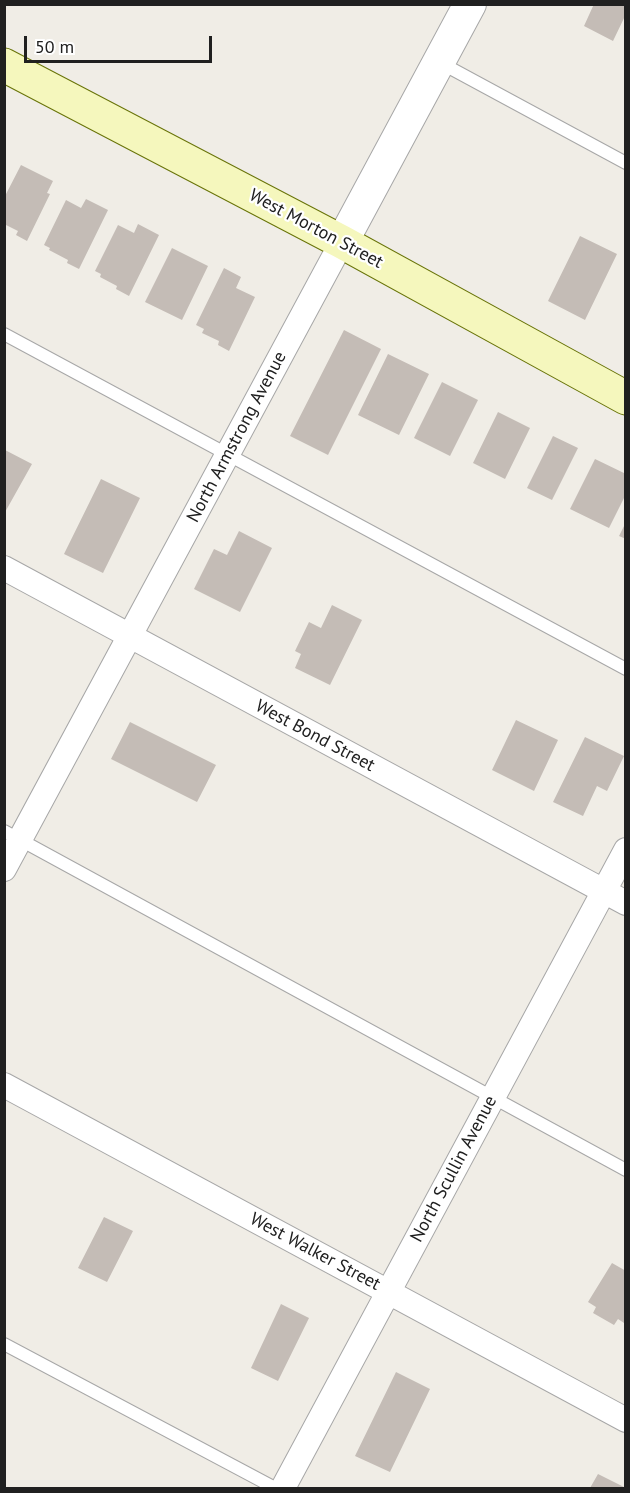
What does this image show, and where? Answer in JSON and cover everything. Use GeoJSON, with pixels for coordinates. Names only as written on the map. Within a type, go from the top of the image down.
{"type":"FeatureCollection","features":[{"type":"Feature","properties":{"kind":"main road","name":"West Morton Street"},"geometry":{"type":"LineString","coordinates":[[4,65],[342,242],[626,398]]}},
{"type":"Feature","properties":{"kind":"street","name":"North Armstrong Avenue"},"geometry":{"type":"LineString","coordinates":[[4,869],[12,836],[130,636],[470,4]]}},
{"type":"Feature","properties":{"kind":"street","name":"West Bond Street"},"geometry":{"type":"LineString","coordinates":[[4,568],[626,903]]}},
{"type":"Feature","properties":{"kind":"street","name":"North Scullin Avenue"},"geometry":{"type":"LineString","coordinates":[[283,1488],[626,850]]}},
{"type":"Feature","properties":{"kind":"street","name":"West Walker Street"},"geometry":{"type":"LineString","coordinates":[[4,1084],[626,1420]]}},
{"type":"Feature","properties":{"kind":"lane"},"geometry":{"type":"LineString","coordinates":[[439,62],[626,163]]}},
{"type":"Feature","properties":{"kind":"lane"},"geometry":{"type":"LineString","coordinates":[[4,334],[626,669]]}},
{"type":"Feature","properties":{"kind":"lane"},"geometry":{"type":"LineString","coordinates":[[12,836],[626,1170]]}},
{"type":"Feature","properties":{"kind":"lane"},"geometry":{"type":"LineString","coordinates":[[4,1344],[275,1488]]}},
{"type":"Feature","properties":{"kind":"building"},"geometry":{"type":"Polygon","coordinates":[[[594,4],[626,4],[626,14],[613,41],[584,26],[594,4]]]}},
{"type":"Feature","properties":{"kind":"building"},"geometry":{"type":"Polygon","coordinates":[[[21,165],[53,181],[47,193],[50,194],[27,241],[16,235],[18,231],[4,224],[4,198],[21,165]]]}},
{"type":"Feature","properties":{"kind":"building"},"geometry":{"type":"Polygon","coordinates":[[[86,199],[108,210],[79,269],[67,263],[68,260],[44,245],[66,200],[81,208],[86,199]]]}},
{"type":"Feature","properties":{"kind":"building"},"geometry":{"type":"Polygon","coordinates":[[[138,224],[159,235],[129,296],[116,289],[117,286],[100,277],[101,274],[95,271],[118,225],[134,233],[138,224]]]}},
{"type":"Feature","properties":{"kind":"building"},"geometry":{"type":"Polygon","coordinates":[[[580,236],[617,254],[585,320],[548,301],[580,236]]]}},
{"type":"Feature","properties":{"kind":"building"},"geometry":{"type":"Polygon","coordinates":[[[172,248],[208,266],[182,320],[145,302],[172,248]]]}},
{"type":"Feature","properties":{"kind":"building"},"geometry":{"type":"Polygon","coordinates":[[[224,268],[241,277],[236,288],[255,297],[229,351],[218,345],[219,341],[202,333],[204,329],[196,325],[224,268]]]}},
{"type":"Feature","properties":{"kind":"building"},"geometry":{"type":"Polygon","coordinates":[[[344,330],[381,349],[328,455],[290,436],[344,330]]]}},
{"type":"Feature","properties":{"kind":"building"},"geometry":{"type":"Polygon","coordinates":[[[388,354],[429,374],[399,435],[358,415],[388,354]]]}},
{"type":"Feature","properties":{"kind":"building"},"geometry":{"type":"Polygon","coordinates":[[[442,382],[478,400],[450,456],[414,438],[442,382]]]}},
{"type":"Feature","properties":{"kind":"building"},"geometry":{"type":"Polygon","coordinates":[[[498,412],[530,428],[505,479],[473,463],[498,412]]]}},
{"type":"Feature","properties":{"kind":"building"},"geometry":{"type":"Polygon","coordinates":[[[553,436],[578,448],[552,500],[527,488],[553,436]]]}},
{"type":"Feature","properties":{"kind":"building"},"geometry":{"type":"Polygon","coordinates":[[[5,450],[32,464],[4,514],[4,452],[5,450]]]}},
{"type":"Feature","properties":{"kind":"building"},"geometry":{"type":"Polygon","coordinates":[[[595,459],[626,474],[626,494],[609,528],[570,509],[595,459]]]}},
{"type":"Feature","properties":{"kind":"building"},"geometry":{"type":"Polygon","coordinates":[[[101,479],[140,498],[103,573],[64,554],[101,479]]]}},
{"type":"Feature","properties":{"kind":"building"},"geometry":{"type":"Polygon","coordinates":[[[626,522],[626,539],[619,536],[626,522]]]}},
{"type":"Feature","properties":{"kind":"building"},"geometry":{"type":"Polygon","coordinates":[[[239,531],[272,548],[240,612],[194,589],[214,549],[227,555],[239,531]]]}},
{"type":"Feature","properties":{"kind":"building"},"geometry":{"type":"Polygon","coordinates":[[[332,605],[362,620],[330,685],[295,668],[301,654],[295,651],[309,622],[321,628],[332,605]]]}},
{"type":"Feature","properties":{"kind":"building"},"geometry":{"type":"Polygon","coordinates":[[[516,720],[558,740],[534,791],[492,770],[516,720]]]}},
{"type":"Feature","properties":{"kind":"building"},"geometry":{"type":"Polygon","coordinates":[[[130,722],[216,765],[197,802],[111,759],[130,722]]]}},
{"type":"Feature","properties":{"kind":"building"},"geometry":{"type":"Polygon","coordinates":[[[585,737],[624,756],[607,791],[597,786],[583,816],[553,802],[585,737]]]}},
{"type":"Feature","properties":{"kind":"building"},"geometry":{"type":"Polygon","coordinates":[[[104,1217],[133,1231],[107,1282],[78,1268],[104,1217]]]}},
{"type":"Feature","properties":{"kind":"building"},"geometry":{"type":"Polygon","coordinates":[[[612,1263],[626,1271],[626,1321],[624,1323],[618,1319],[614,1325],[593,1313],[596,1307],[588,1302],[612,1263]]]}},
{"type":"Feature","properties":{"kind":"building"},"geometry":{"type":"Polygon","coordinates":[[[281,1304],[309,1318],[278,1381],[251,1368],[281,1304]]]}},
{"type":"Feature","properties":{"kind":"building"},"geometry":{"type":"Polygon","coordinates":[[[396,1372],[430,1389],[390,1472],[355,1456],[396,1372]]]}},
{"type":"Feature","properties":{"kind":"building"},"geometry":{"type":"Polygon","coordinates":[[[598,1474],[626,1488],[590,1488],[598,1474]]]}}]}
